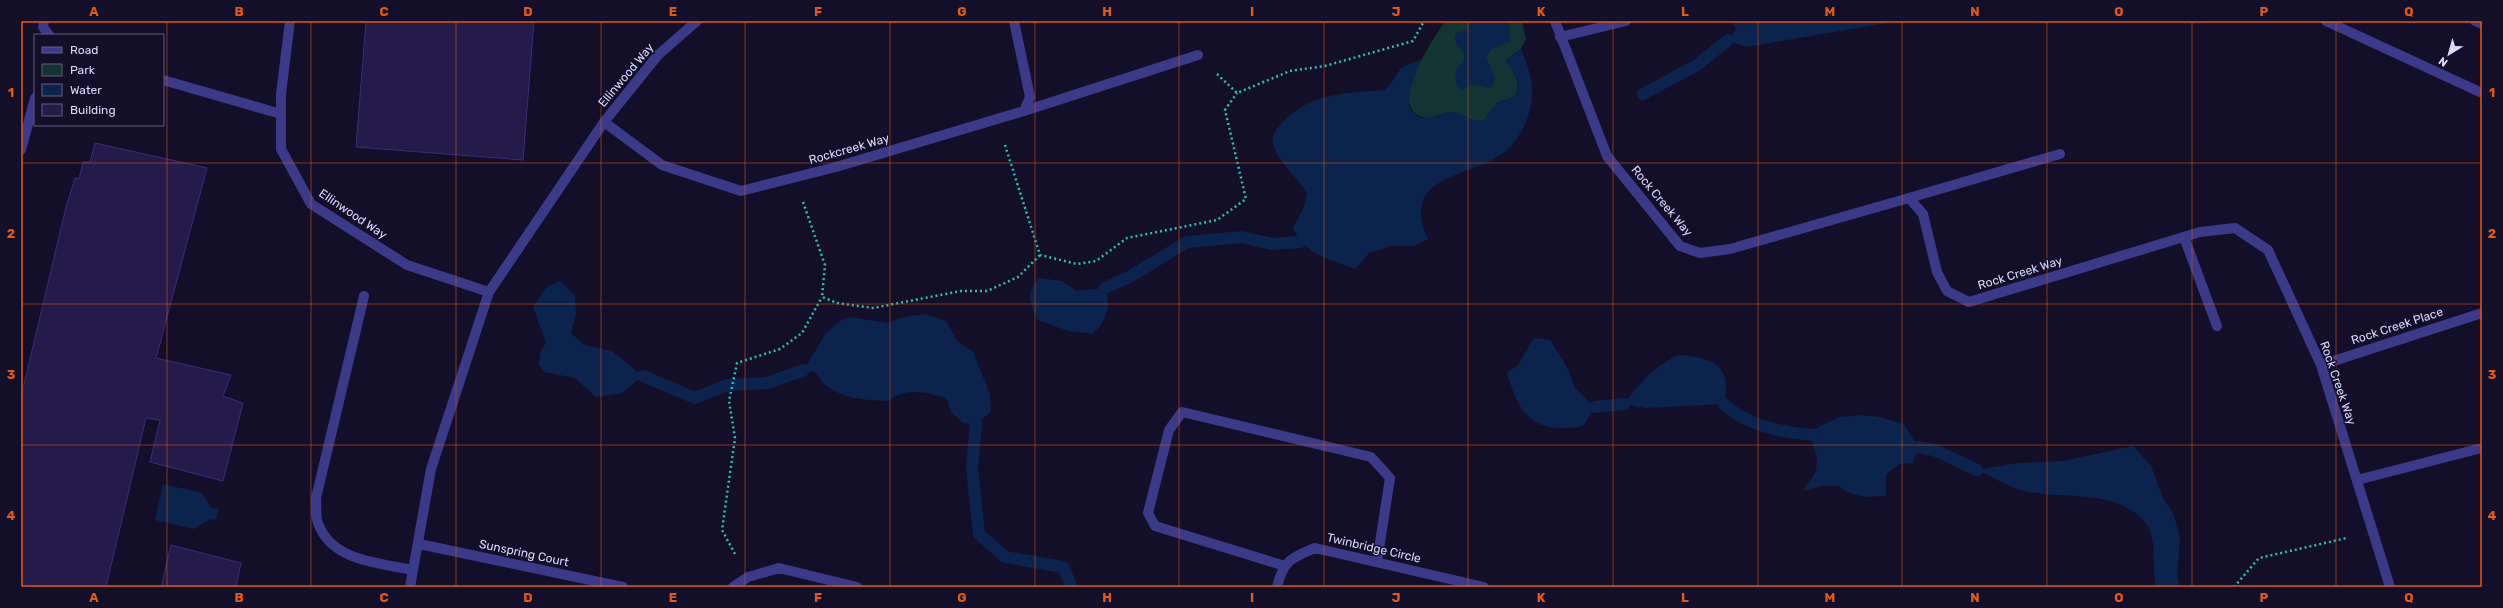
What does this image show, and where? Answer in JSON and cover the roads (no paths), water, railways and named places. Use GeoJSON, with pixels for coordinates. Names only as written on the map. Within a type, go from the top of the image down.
{"type":"FeatureCollection","features":[{"type":"Feature","properties":{"kind":"street"},"geometry":{"type":"LineString","coordinates":[[44,21],[43,27],[48,34]]}},
{"type":"Feature","properties":{"kind":"street","name":"Ellinwood Way"},"geometry":{"type":"LineString","coordinates":[[290,21],[281,94],[281,149],[311,204],[407,265],[489,292]]}},
{"type":"Feature","properties":{"kind":"street","name":"Ellinwood Way"},"geometry":{"type":"LineString","coordinates":[[410,587],[419,544],[431,469],[489,292],[604,122],[658,55],[697,21]]}},
{"type":"Feature","properties":{"kind":"street"},"geometry":{"type":"LineString","coordinates":[[1014,21],[1030,97],[1024,111]]}},
{"type":"Feature","properties":{"kind":"street","name":"Rock Creek Way"},"geometry":{"type":"LineString","coordinates":[[1555,21],[1607,156],[1680,246],[1700,253],[1730,249],[1909,198],[1923,214],[1937,272],[1947,291],[1969,302],[2200,232],[2235,228],[2268,250],[2321,365],[2390,587]]}},
{"type":"Feature","properties":{"kind":"street"},"geometry":{"type":"LineString","coordinates":[[1560,37],[1626,21]]}},
{"type":"Feature","properties":{"kind":"street"},"geometry":{"type":"LineString","coordinates":[[2326,21],[2482,93]]}},
{"type":"Feature","properties":{"kind":"street"},"geometry":{"type":"LineString","coordinates":[[2475,21],[2482,24]]}},
{"type":"Feature","properties":{"kind":"street","name":"Rockcreek Way"},"geometry":{"type":"LineString","coordinates":[[604,122],[662,165],[741,191],[795,177],[1024,111],[1198,55]]}},
{"type":"Feature","properties":{"kind":"street"},"geometry":{"type":"LineString","coordinates":[[164,80],[281,114]]}},
{"type":"Feature","properties":{"kind":"street"},"geometry":{"type":"LineString","coordinates":[[21,150],[34,102]]}},
{"type":"Feature","properties":{"kind":"street"},"geometry":{"type":"LineString","coordinates":[[1909,198],[2060,154]]}},
{"type":"Feature","properties":{"kind":"street"},"geometry":{"type":"LineString","coordinates":[[2184,237],[2217,326]]}},
{"type":"Feature","properties":{"kind":"street"},"geometry":{"type":"LineString","coordinates":[[364,296],[316,498],[317,522],[330,543],[349,556],[413,570]]}},
{"type":"Feature","properties":{"kind":"street","name":"Rock Creek Place"},"geometry":{"type":"LineString","coordinates":[[2321,365],[2482,313]]}},
{"type":"Feature","properties":{"kind":"street"},"geometry":{"type":"LineString","coordinates":[[1285,566],[1156,526],[1148,513],[1169,430],[1182,412],[1371,456],[1390,478],[1377,562]]}},
{"type":"Feature","properties":{"kind":"street"},"geometry":{"type":"LineString","coordinates":[[2357,480],[2482,448]]}},
{"type":"Feature","properties":{"kind":"street","name":"Sunspring Court"},"geometry":{"type":"LineString","coordinates":[[419,544],[623,587]]}},
{"type":"Feature","properties":{"kind":"street","name":"Twinbridge Circle"},"geometry":{"type":"LineString","coordinates":[[1277,587],[1280,574],[1292,556],[1315,548],[1484,587]]}},
{"type":"Feature","properties":{"kind":"street"},"geometry":{"type":"LineString","coordinates":[[733,587],[748,577],[779,568],[857,587]]}},
{"type":"Feature","properties":{"kind":"water"},"geometry":{"type":"Polygon","coordinates":[[[1471,21],[1509,21],[1510,42],[1493,48],[1486,56],[1495,79],[1491,88],[1471,84],[1462,91],[1457,86],[1455,70],[1463,62],[1465,55],[1455,41],[1455,36],[1458,32],[1467,30],[1471,21]]]}},
{"type":"Feature","properties":{"kind":"water"},"geometry":{"type":"Polygon","coordinates":[[[1747,21],[1899,21],[1746,47],[1728,40],[1740,24],[1747,21]]]}},
{"type":"Feature","properties":{"kind":"water"},"geometry":{"type":"Polygon","coordinates":[[[1521,49],[1532,85],[1530,107],[1523,129],[1510,147],[1502,154],[1488,162],[1441,182],[1429,191],[1422,203],[1421,218],[1428,239],[1414,246],[1391,246],[1369,253],[1355,269],[1327,259],[1304,245],[1293,228],[1303,209],[1307,193],[1278,156],[1273,143],[1274,135],[1278,128],[1292,113],[1316,100],[1329,96],[1386,90],[1401,68],[1422,59],[1412,82],[1410,92],[1409,101],[1411,109],[1415,115],[1428,118],[1451,112],[1474,120],[1483,121],[1498,102],[1515,97],[1518,87],[1517,82],[1514,73],[1506,60],[1521,49]]]}},
{"type":"Feature","properties":{"kind":"water"},"geometry":{"type":"Polygon","coordinates":[[[1039,278],[1062,281],[1077,291],[1105,288],[1108,307],[1104,319],[1097,330],[1092,334],[1068,331],[1038,320],[1030,298],[1032,288],[1039,278]]]}},
{"type":"Feature","properties":{"kind":"water"},"geometry":{"type":"Polygon","coordinates":[[[560,281],[575,296],[576,314],[571,333],[584,345],[612,351],[643,376],[622,393],[596,397],[575,378],[544,372],[539,365],[540,353],[546,342],[533,307],[547,287],[560,281]]]}},
{"type":"Feature","properties":{"kind":"water"},"geometry":{"type":"Polygon","coordinates":[[[924,314],[946,321],[957,341],[973,352],[990,394],[991,412],[976,424],[963,423],[952,413],[946,398],[931,394],[909,392],[888,401],[867,400],[847,396],[837,392],[821,381],[816,372],[804,370],[826,333],[840,321],[850,317],[888,323],[903,317],[924,314]]]}},
{"type":"Feature","properties":{"kind":"water"},"geometry":{"type":"Polygon","coordinates":[[[1534,338],[1550,340],[1568,369],[1575,388],[1595,407],[1583,426],[1553,428],[1541,425],[1524,411],[1517,401],[1507,373],[1518,365],[1534,338]]]}},
{"type":"Feature","properties":{"kind":"water"},"geometry":{"type":"Polygon","coordinates":[[[1679,355],[1702,358],[1711,361],[1718,366],[1723,372],[1726,381],[1724,404],[1646,408],[1624,404],[1648,375],[1655,369],[1679,355]]]}},
{"type":"Feature","properties":{"kind":"water"},"geometry":{"type":"Polygon","coordinates":[[[1861,415],[1879,417],[1904,424],[1918,447],[1913,463],[1900,464],[1886,474],[1886,496],[1865,497],[1847,492],[1839,486],[1821,486],[1803,491],[1816,471],[1817,457],[1812,442],[1818,427],[1840,417],[1861,415]]]}},
{"type":"Feature","properties":{"kind":"water"},"geometry":{"type":"Polygon","coordinates":[[[2133,446],[2151,466],[2163,498],[2174,515],[2180,539],[2177,577],[2180,587],[2156,587],[2153,544],[2150,530],[2143,520],[2131,510],[2117,503],[2102,499],[2039,494],[2024,491],[2012,487],[1977,470],[2018,463],[2063,461],[2133,446]]]}},
{"type":"Feature","properties":{"kind":"water"},"geometry":{"type":"Polygon","coordinates":[[[163,484],[202,493],[211,508],[219,509],[215,520],[210,519],[194,529],[155,520],[163,484]]]}},
{"type":"Feature","properties":{"kind":"waterway"},"geometry":{"type":"LineString","coordinates":[[1643,94],[1697,65],[1728,40]]}},
{"type":"Feature","properties":{"kind":"waterway"},"geometry":{"type":"LineString","coordinates":[[1105,288],[1131,276],[1187,242],[1242,237],[1272,244],[1300,242]]}},
{"type":"Feature","properties":{"kind":"waterway"},"geometry":{"type":"LineString","coordinates":[[643,376],[695,398],[727,385],[767,383],[804,370]]}},
{"type":"Feature","properties":{"kind":"waterway"},"geometry":{"type":"LineString","coordinates":[[1595,407],[1624,404]]}},
{"type":"Feature","properties":{"kind":"waterway"},"geometry":{"type":"LineString","coordinates":[[1724,404],[1733,412],[1755,423],[1779,430],[1815,435]]}},
{"type":"Feature","properties":{"kind":"waterway"},"geometry":{"type":"LineString","coordinates":[[976,424],[972,467],[979,534],[1005,557],[1063,567],[1072,587]]}},
{"type":"Feature","properties":{"kind":"waterway"},"geometry":{"type":"LineString","coordinates":[[1918,447],[1934,450],[1977,470]]}}]}
